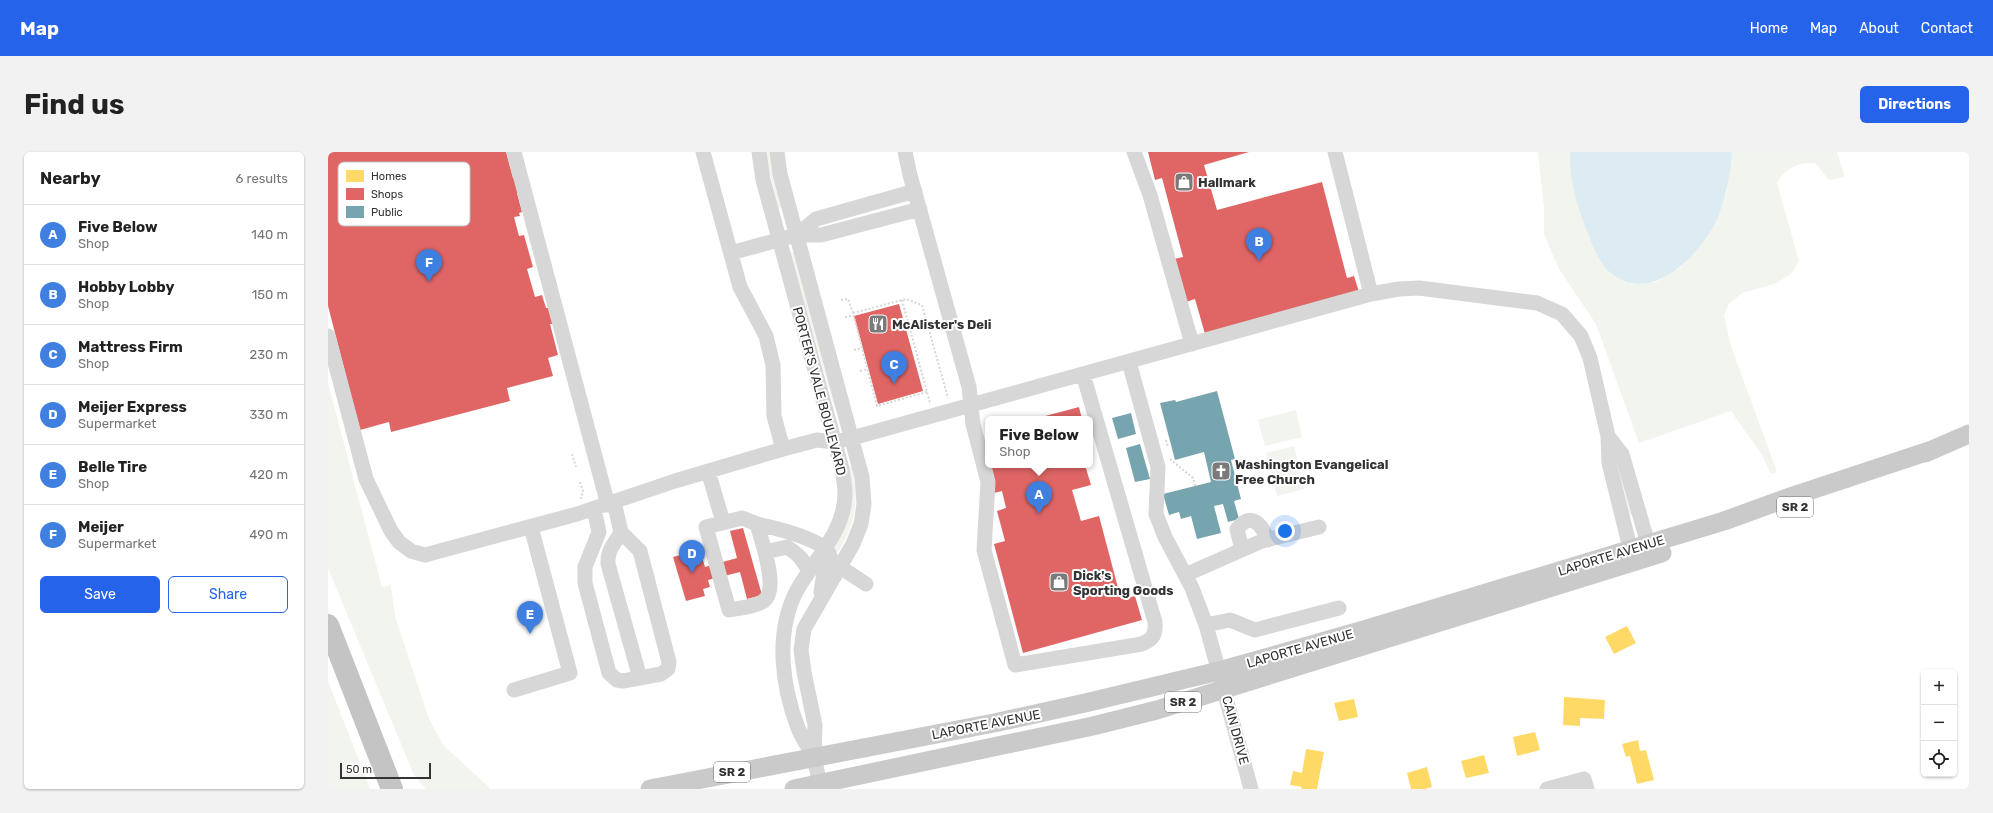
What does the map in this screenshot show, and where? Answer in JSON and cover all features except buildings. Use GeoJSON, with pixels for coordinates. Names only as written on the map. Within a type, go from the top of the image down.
{"type":"FeatureCollection","features":[{"type":"Feature","properties":{"kind":"highway"},"geometry":{"type":"LineString","coordinates":[[328,625],[392,789]]}},
{"type":"Feature","properties":{"kind":"main road","name":"LAPORTE AVENUE"},"geometry":{"type":"LineString","coordinates":[[650,789],[1085,703],[1219,671],[1650,551],[1730,532],[1872,477],[1969,434]]}},
{"type":"Feature","properties":{"kind":"main road","name":"LAPORTE AVENUE"},"geometry":{"type":"LineString","coordinates":[[794,789],[820,786],[1093,726],[1225,690],[1632,556]]}},
{"type":"Feature","properties":{"kind":"street"},"geometry":{"type":"LineString","coordinates":[[514,152],[611,504],[621,532],[640,551],[669,662],[665,672],[640,678],[617,680],[609,673],[585,583],[585,567],[599,532],[594,509]]}},
{"type":"Feature","properties":{"kind":"street"},"geometry":{"type":"LineString","coordinates":[[703,152],[740,287],[766,336],[773,366],[774,416],[783,449]]}},
{"type":"Feature","properties":{"kind":"street","name":"PORTER'S VALE BOULEVARD"},"geometry":{"type":"LineString","coordinates":[[759,152],[763,180],[842,469],[845,493],[843,509],[826,548],[796,593],[786,618],[783,644],[784,663],[790,699],[798,729],[814,757]]}},
{"type":"Feature","properties":{"kind":"street","name":"PORTER'S VALE BOULEVARD"},"geometry":{"type":"LineString","coordinates":[[777,152],[780,174],[798,234],[862,478],[864,504],[861,524],[853,544],[804,629],[801,650],[815,725],[814,757],[820,786]]}},
{"type":"Feature","properties":{"kind":"street"},"geometry":{"type":"LineString","coordinates":[[905,152],[969,387],[973,424],[988,482],[984,550],[1015,665],[1142,644],[1151,640],[1156,633],[1156,622],[1084,374]]}},
{"type":"Feature","properties":{"kind":"street"},"geometry":{"type":"LineString","coordinates":[[1134,152],[1150,194],[1192,344]]}},
{"type":"Feature","properties":{"kind":"street"},"geometry":{"type":"LineString","coordinates":[[1335,152],[1371,294]]}},
{"type":"Feature","properties":{"kind":"street"},"geometry":{"type":"LineString","coordinates":[[798,234],[816,219],[915,191]]}},
{"type":"Feature","properties":{"kind":"street"},"geometry":{"type":"LineString","coordinates":[[731,253],[798,234],[821,235],[920,209]]}},
{"type":"Feature","properties":{"kind":"street"},"geometry":{"type":"LineString","coordinates":[[328,336],[366,479],[385,521],[399,542],[411,551],[418,554],[433,554],[611,504],[675,481],[783,449],[817,440],[834,442],[852,438],[1371,294],[1399,288],[1419,288],[1537,303],[1562,314],[1581,336],[1590,358],[1608,436],[1609,463],[1632,556]]}},
{"type":"Feature","properties":{"kind":"street","name":"CAIN DRIVE"},"geometry":{"type":"LineString","coordinates":[[1129,362],[1158,467],[1156,514],[1165,536],[1185,575],[1206,625],[1251,789]]}},
{"type":"Feature","properties":{"kind":"street"},"geometry":{"type":"LineString","coordinates":[[1608,436],[1622,454],[1650,551]]}},
{"type":"Feature","properties":{"kind":"street"},"geometry":{"type":"LineString","coordinates":[[708,471],[723,522]]}},
{"type":"Feature","properties":{"kind":"street"},"geometry":{"type":"LineString","coordinates":[[757,524],[771,581],[769,594],[762,602],[729,610],[706,527],[742,518],[757,524],[786,530],[826,548],[830,555],[830,562],[824,572],[819,602]]}},
{"type":"Feature","properties":{"kind":"street"},"geometry":{"type":"LineString","coordinates":[[1242,550],[1237,529],[1242,523],[1250,521],[1257,522],[1263,527],[1268,540]]}},
{"type":"Feature","properties":{"kind":"street"},"geometry":{"type":"LineString","coordinates":[[514,690],[570,673],[531,527]]}},
{"type":"Feature","properties":{"kind":"street"},"geometry":{"type":"LineString","coordinates":[[1185,575],[1268,540],[1320,527]]}},
{"type":"Feature","properties":{"kind":"street"},"geometry":{"type":"LineString","coordinates":[[621,532],[610,548],[608,564],[640,678]]}},
{"type":"Feature","properties":{"kind":"street"},"geometry":{"type":"LineString","coordinates":[[765,552],[786,547],[798,554],[805,562],[809,572]]}},
{"type":"Feature","properties":{"kind":"street"},"geometry":{"type":"LineString","coordinates":[[840,567],[866,584]]}},
{"type":"Feature","properties":{"kind":"street"},"geometry":{"type":"LineString","coordinates":[[1206,625],[1230,620],[1254,630],[1339,608]]}},
{"type":"Feature","properties":{"kind":"street"},"geometry":{"type":"LineString","coordinates":[[1547,789],[1584,779],[1587,789]]}},
{"type":"Feature","properties":{"kind":"path"},"geometry":{"type":"LineString","coordinates":[[841,300],[848,298],[877,406],[927,392]]}},
{"type":"Feature","properties":{"kind":"path"},"geometry":{"type":"LineString","coordinates":[[845,317],[906,299],[922,305],[948,401]]}},
{"type":"Feature","properties":{"kind":"path"},"geometry":{"type":"LineString","coordinates":[[902,300],[931,406]]}},
{"type":"Feature","properties":{"kind":"path"},"geometry":{"type":"LineString","coordinates":[[910,328],[927,324]]}},
{"type":"Feature","properties":{"kind":"path"},"geometry":{"type":"LineString","coordinates":[[854,350],[862,348]]}},
{"type":"Feature","properties":{"kind":"path"},"geometry":{"type":"LineString","coordinates":[[860,371],[867,369]]}},
{"type":"Feature","properties":{"kind":"path"},"geometry":{"type":"LineString","coordinates":[[1166,440],[1170,460],[1193,478],[1195,486]]}},
{"type":"Feature","properties":{"kind":"path"},"geometry":{"type":"LineString","coordinates":[[572,454],[576,467]]}},
{"type":"Feature","properties":{"kind":"path"},"geometry":{"type":"LineString","coordinates":[[580,482],[583,491],[580,500]]}},
{"type":"Feature","properties":{"kind":"shaded area"},"geometry":{"type":"Polygon","coordinates":[[[765,152],[769,152],[782,207],[778,208],[765,152]]]}},
{"type":"Feature","properties":{"kind":"shaded area"},"geometry":{"type":"Polygon","coordinates":[[[1538,152],[1570,152],[1570,162],[1578,206],[1631,284],[1656,282],[1681,267],[1717,218],[1727,191],[1732,152],[1837,152],[1845,177],[1829,180],[1815,163],[1809,163],[1793,167],[1784,173],[1780,178],[1777,183],[1799,261],[1792,273],[1777,283],[1742,293],[1729,304],[1724,315],[1731,346],[1777,472],[1771,474],[1762,455],[1731,411],[1639,443],[1596,324],[1559,269],[1544,234],[1544,208],[1538,152]]]}},
{"type":"Feature","properties":{"kind":"shaded area"},"geometry":{"type":"Polygon","coordinates":[[[1570,152],[1732,152],[1731,168],[1726,193],[1718,217],[1700,246],[1688,260],[1674,271],[1659,280],[1643,284],[1627,282],[1611,273],[1602,264],[1592,245],[1576,199],[1572,180],[1570,152]]]}},
{"type":"Feature","properties":{"kind":"shaded area"},"geometry":{"type":"Polygon","coordinates":[[[791,251],[794,253],[836,408],[835,410],[790,253],[791,251]]]}},
{"type":"Feature","properties":{"kind":"shaded area"},"geometry":{"type":"Polygon","coordinates":[[[328,383],[382,587],[391,585],[395,616],[429,719],[444,746],[489,787],[489,789],[426,789],[414,775],[328,568],[328,383]]]}},
{"type":"Feature","properties":{"kind":"shaded area"},"geometry":{"type":"Polygon","coordinates":[[[1296,410],[1302,437],[1265,446],[1258,420],[1296,410]]]}},
{"type":"Feature","properties":{"kind":"shaded area"},"geometry":{"type":"Polygon","coordinates":[[[1294,446],[1305,489],[1277,496],[1266,453],[1294,446]]]}},
{"type":"Feature","properties":{"kind":"shaded area"},"geometry":{"type":"Polygon","coordinates":[[[1616,455],[1632,516],[1629,514],[1614,456],[1616,455]]]}},
{"type":"Feature","properties":{"kind":"shaded area"},"geometry":{"type":"Polygon","coordinates":[[[849,466],[852,467],[855,487],[854,516],[848,534],[840,549],[836,553],[834,544],[845,524],[850,510],[852,485],[849,466]]]}},
{"type":"Feature","properties":{"kind":"shaded area"},"geometry":{"type":"Polygon","coordinates":[[[328,681],[370,789],[328,789],[328,681]]]}},
{"type":"Feature","properties":{"kind":"place","name":"Hallmark"},"geometry":{"type":"Point","coordinates":[1184,182]}},
{"type":"Feature","properties":{"kind":"place","name":"Hobby Lobby"},"geometry":{"type":"Point","coordinates":[1259,261]}},
{"type":"Feature","properties":{"kind":"place","name":"Meijer"},"geometry":{"type":"Point","coordinates":[429,282]}},
{"type":"Feature","properties":{"kind":"place","name":"McAlister's Deli"},"geometry":{"type":"Point","coordinates":[878,324]}},
{"type":"Feature","properties":{"kind":"place","name":"Mattress Firm"},"geometry":{"type":"Point","coordinates":[894,384]}},
{"type":"Feature","properties":{"kind":"place","name":"Washington Evangelical Free Church"},"geometry":{"type":"Point","coordinates":[1221,471]}},
{"type":"Feature","properties":{"kind":"place","name":"Five Below"},"geometry":{"type":"Point","coordinates":[1039,514]}},
{"type":"Feature","properties":{"kind":"place","name":"Meijer Express"},"geometry":{"type":"Point","coordinates":[692,573]}},
{"type":"Feature","properties":{"kind":"place","name":"Dick's Sporting Goods"},"geometry":{"type":"Point","coordinates":[1059,582]}},
{"type":"Feature","properties":{"kind":"place","name":"Belle Tire"},"geometry":{"type":"Point","coordinates":[530,634]}}]}
